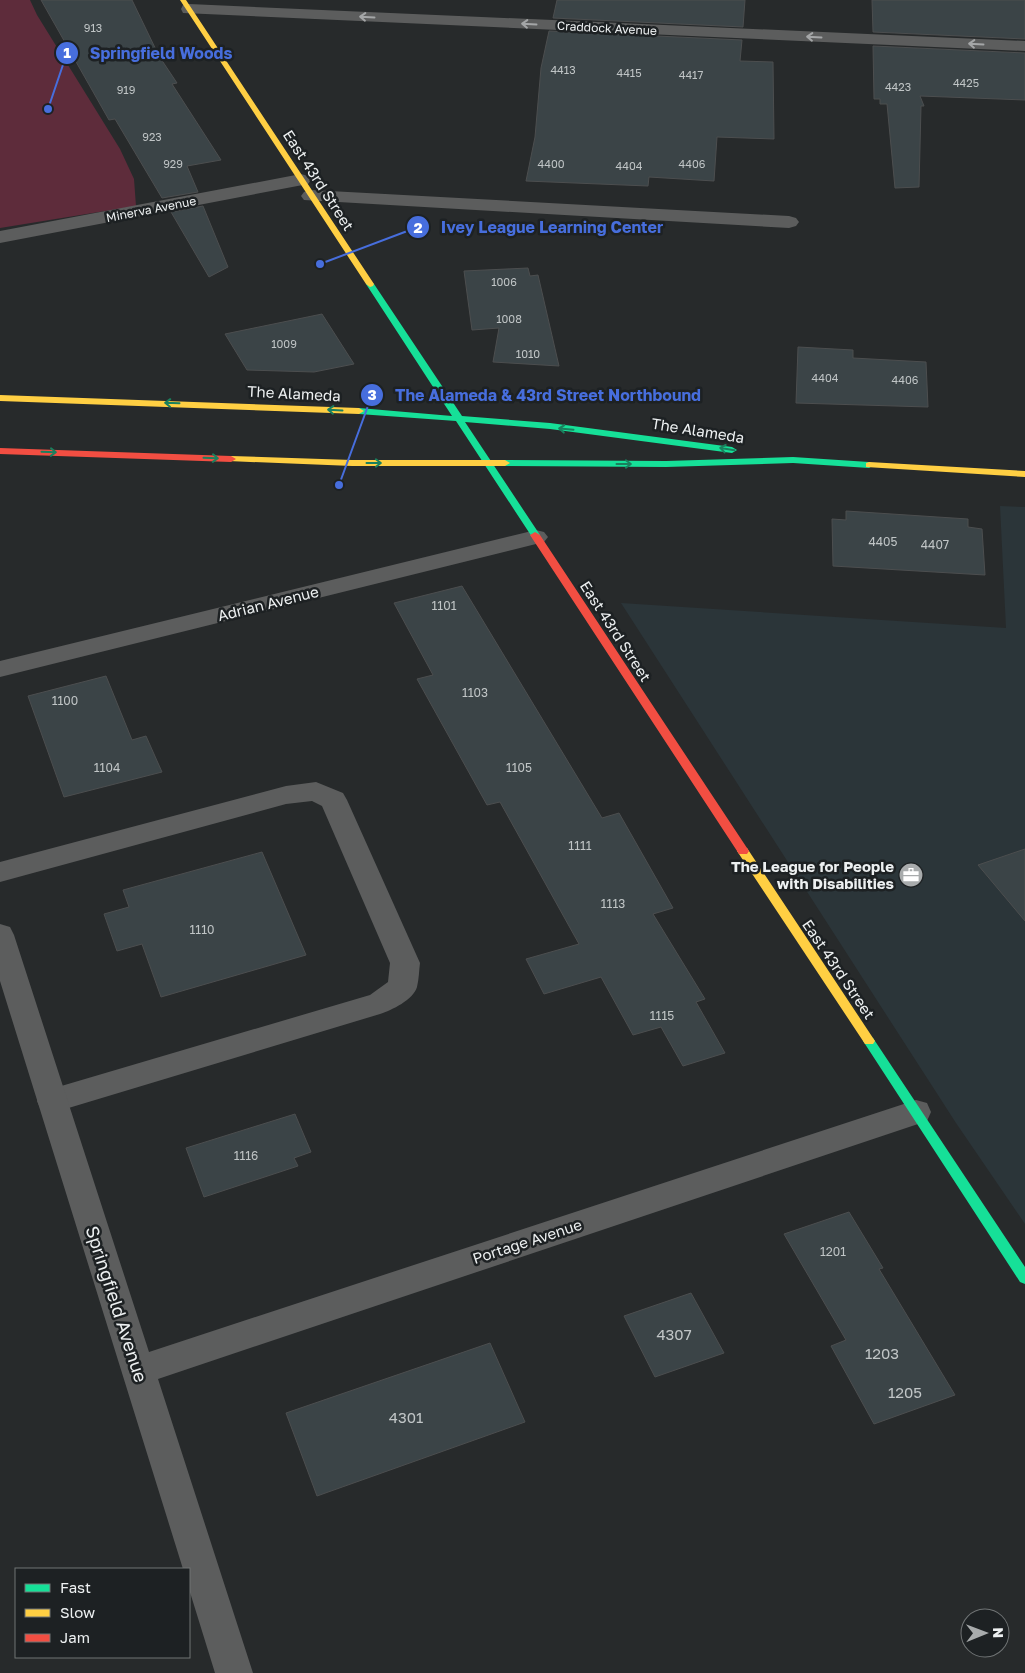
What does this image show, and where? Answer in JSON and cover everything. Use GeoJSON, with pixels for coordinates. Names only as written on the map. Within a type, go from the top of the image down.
{"type":"FeatureCollection","features":[{"type":"Feature","properties":{"kind":"street","name":"Craddock Avenue"},"geometry":{"type":"LineString","coordinates":[[186,5],[1025,46]]}},
{"type":"Feature","properties":{"kind":"street","name":"East 43rd Street"},"geometry":{"type":"LineString","coordinates":[[186,5],[1025,1278]]}},
{"type":"Feature","properties":{"kind":"street","name":"Minerva Avenue"},"geometry":{"type":"LineString","coordinates":[[0,237],[306,188],[790,222]]}},
{"type":"Feature","properties":{"kind":"street","name":"The Alameda"},"geometry":{"type":"LineString","coordinates":[[0,398],[232,405],[458,419],[672,440],[793,460]]}},
{"type":"Feature","properties":{"kind":"street","name":"The Alameda"},"geometry":{"type":"LineString","coordinates":[[0,451],[352,463],[666,464],[793,460],[1025,474]]}},
{"type":"Feature","properties":{"kind":"street","name":"Adrian Avenue"},"geometry":{"type":"LineString","coordinates":[[0,669],[536,537]]}},
{"type":"Feature","properties":{"kind":"street"},"geometry":{"type":"LineString","coordinates":[[0,872],[286,795],[316,791],[333,800],[405,963],[402,987],[380,1003],[52,1101]]}},
{"type":"Feature","properties":{"kind":"street","name":"Springfield Avenue"},"geometry":{"type":"LineString","coordinates":[[0,935],[234,1673]]}},
{"type":"Feature","properties":{"kind":"street","name":"Portage Avenue"},"geometry":{"type":"LineString","coordinates":[[138,1371],[916,1112]]}},
{"type":"Feature","properties":{"kind":"shaded area"},"geometry":{"type":"Polygon","coordinates":[[[0,0],[30,0],[37,15],[120,149],[134,179],[136,206],[0,228],[0,0]]]}},
{"type":"Feature","properties":{"kind":"shaded area","name":"The League for People with Disabilities"},"geometry":{"type":"Polygon","coordinates":[[[1000,506],[1025,507],[1025,1224],[956,1123],[621,603],[1006,628],[1000,506]]]}},
{"type":"Feature","properties":{"kind":"building"},"geometry":{"type":"Polygon","coordinates":[[[41,0],[132,0],[159,56],[177,83],[172,84],[221,160],[187,166],[198,192],[162,198],[115,119],[109,120],[41,0]]]}},
{"type":"Feature","properties":{"kind":"building"},"geometry":{"type":"Polygon","coordinates":[[[557,0],[745,0],[743,27],[553,18],[557,0]]]}},
{"type":"Feature","properties":{"kind":"building"},"geometry":{"type":"Polygon","coordinates":[[[872,0],[1025,0],[1025,39],[873,32],[872,0]]]}},
{"type":"Feature","properties":{"kind":"building"},"geometry":{"type":"Polygon","coordinates":[[[549,31],[742,40],[740,61],[773,62],[774,139],[717,137],[714,181],[649,177],[648,186],[526,181],[535,137],[541,68],[549,31]]]}},
{"type":"Feature","properties":{"kind":"building"},"geometry":{"type":"Polygon","coordinates":[[[873,46],[1025,53],[1025,100],[920,96],[924,106],[921,106],[919,187],[895,188],[887,104],[880,104],[880,99],[874,99],[873,46]]]}},
{"type":"Feature","properties":{"kind":"building"},"geometry":{"type":"Polygon","coordinates":[[[203,206],[228,267],[209,277],[171,212],[203,206]]]}},
{"type":"Feature","properties":{"kind":"building"},"geometry":{"type":"Polygon","coordinates":[[[528,268],[530,276],[538,275],[559,366],[493,362],[499,328],[472,330],[464,271],[528,268]]]}},
{"type":"Feature","properties":{"kind":"building"},"geometry":{"type":"Polygon","coordinates":[[[322,314],[354,364],[314,372],[247,370],[225,334],[322,314]]]}},
{"type":"Feature","properties":{"kind":"building"},"geometry":{"type":"Polygon","coordinates":[[[798,347],[853,350],[853,358],[926,362],[928,407],[796,403],[798,347]]]}},
{"type":"Feature","properties":{"kind":"building"},"geometry":{"type":"Polygon","coordinates":[[[846,511],[968,519],[968,527],[982,529],[985,575],[833,566],[832,519],[846,520],[846,511]]]}},
{"type":"Feature","properties":{"kind":"building"},"geometry":{"type":"Polygon","coordinates":[[[462,586],[602,818],[619,813],[673,908],[653,914],[705,999],[696,1002],[725,1053],[683,1066],[661,1027],[633,1035],[601,977],[544,994],[526,959],[579,944],[500,802],[487,805],[417,679],[433,675],[394,603],[462,586]]]}},
{"type":"Feature","properties":{"kind":"building"},"geometry":{"type":"Polygon","coordinates":[[[106,676],[132,740],[146,736],[162,772],[64,797],[28,696],[106,676]]]}},
{"type":"Feature","properties":{"kind":"building"},"geometry":{"type":"Polygon","coordinates":[[[1025,849],[1025,921],[978,865],[1025,849]]]}},
{"type":"Feature","properties":{"kind":"building"},"geometry":{"type":"Polygon","coordinates":[[[262,852],[306,955],[161,997],[142,944],[117,951],[104,914],[129,907],[123,890],[262,852]]]}},
{"type":"Feature","properties":{"kind":"building"},"geometry":{"type":"Polygon","coordinates":[[[295,1114],[311,1152],[294,1158],[298,1166],[204,1197],[186,1148],[295,1114]]]}},
{"type":"Feature","properties":{"kind":"building"},"geometry":{"type":"Polygon","coordinates":[[[849,1212],[883,1268],[879,1269],[955,1395],[874,1424],[831,1346],[846,1340],[784,1234],[849,1212]]]}},
{"type":"Feature","properties":{"kind":"building"},"geometry":{"type":"Polygon","coordinates":[[[691,1293],[724,1353],[655,1377],[624,1316],[691,1293]]]}},
{"type":"Feature","properties":{"kind":"building"},"geometry":{"type":"Polygon","coordinates":[[[490,1343],[525,1422],[317,1496],[286,1413],[490,1343]]]}},
{"type":"Feature","properties":{"kind":"traffic: fast"},"geometry":{"type":"LineString","coordinates":[[370,284],[535,535]]}},
{"type":"Feature","properties":{"kind":"traffic: fast"},"geometry":{"type":"LineString","coordinates":[[359,411],[550,426],[732,450]]}},
{"type":"Feature","properties":{"kind":"traffic: fast"},"geometry":{"type":"LineString","coordinates":[[505,463],[666,464],[793,460],[869,465]]}},
{"type":"Feature","properties":{"kind":"traffic: fast"},"geometry":{"type":"LineString","coordinates":[[869,1041],[1025,1278]]}},
{"type":"Feature","properties":{"kind":"traffic: slow"},"geometry":{"type":"LineString","coordinates":[[183,0],[370,284]]}},
{"type":"Feature","properties":{"kind":"traffic: slow"},"geometry":{"type":"LineString","coordinates":[[0,398],[359,411]]}},
{"type":"Feature","properties":{"kind":"traffic: slow"},"geometry":{"type":"LineString","coordinates":[[231,459],[352,463],[505,463]]}},
{"type":"Feature","properties":{"kind":"traffic: slow"},"geometry":{"type":"LineString","coordinates":[[869,465],[1025,474]]}},
{"type":"Feature","properties":{"kind":"traffic: slow"},"geometry":{"type":"LineString","coordinates":[[743,851],[869,1041]]}},
{"type":"Feature","properties":{"kind":"traffic: jam"},"geometry":{"type":"LineString","coordinates":[[0,451],[231,459]]}},
{"type":"Feature","properties":{"kind":"traffic: jam"},"geometry":{"type":"LineString","coordinates":[[535,535],[743,851]]}},
{"type":"Feature","properties":{"kind":"place","name":"Springfield Woods"},"geometry":{"type":"Point","coordinates":[48,109]}},
{"type":"Feature","properties":{"kind":"place","name":"Ivey League Learning Center"},"geometry":{"type":"Point","coordinates":[320,264]}},
{"type":"Feature","properties":{"kind":"place","name":"The Alameda & 43rd Street Northbound"},"geometry":{"type":"Point","coordinates":[339,485]}},
{"type":"Feature","properties":{"kind":"place","name":"The League for People with Disabilities"},"geometry":{"type":"Point","coordinates":[911,875]}}]}
